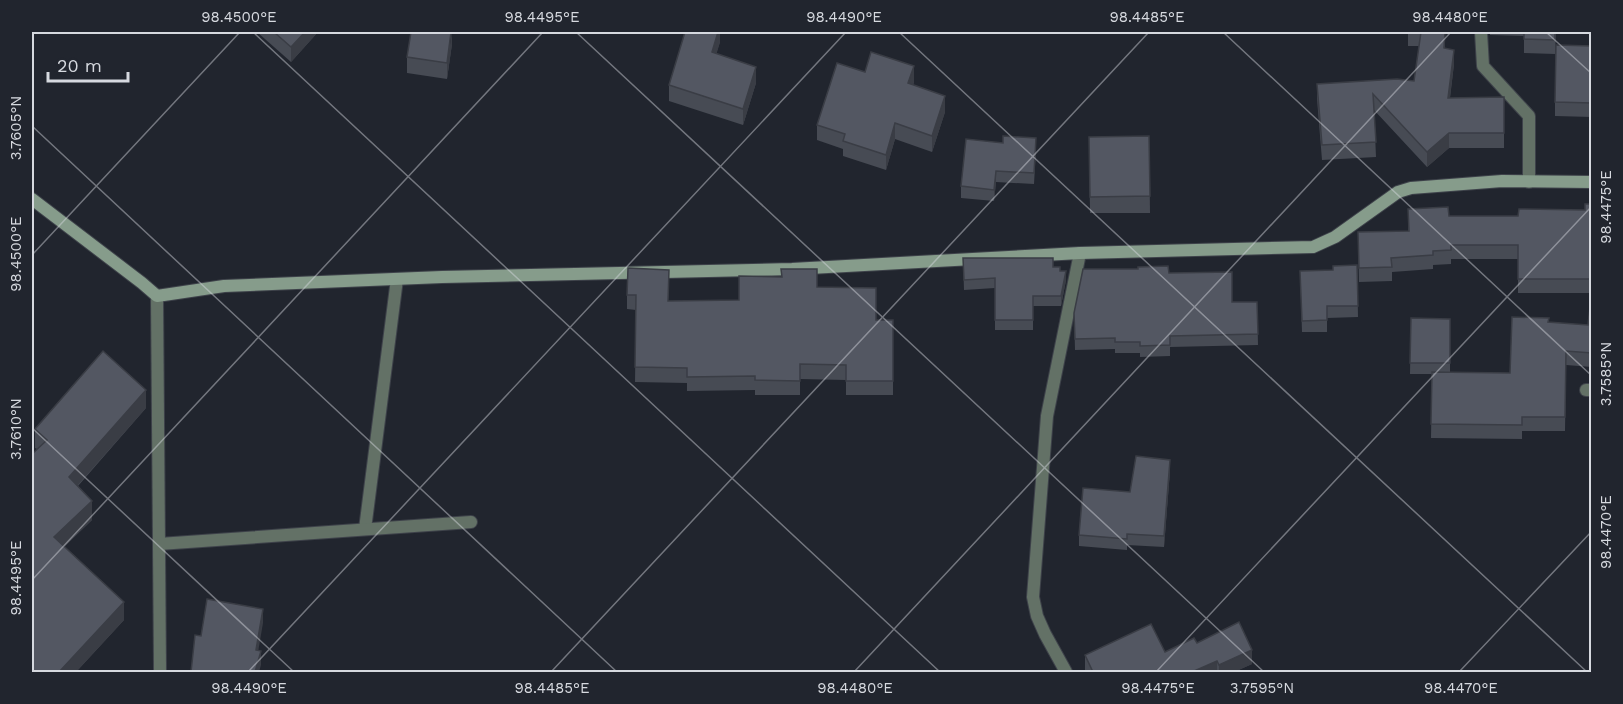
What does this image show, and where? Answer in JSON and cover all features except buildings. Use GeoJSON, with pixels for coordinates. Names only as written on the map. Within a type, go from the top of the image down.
{"type":"FeatureCollection","features":[{"type":"Feature","properties":{"kind":"street"},"geometry":{"type":"LineString","coordinates":[[1480,32],[1483,66],[1529,116],[1528,182]]}},
{"type":"Feature","properties":{"kind":"street"},"geometry":{"type":"LineString","coordinates":[[157,296],[224,286],[397,279],[792,269],[1080,253],[1313,247],[1335,237],[1398,192],[1411,188],[1502,181],[1592,182]]}},
{"type":"Feature","properties":{"kind":"street"},"geometry":{"type":"LineString","coordinates":[[32,199],[157,296],[160,672]]}},
{"type":"Feature","properties":{"kind":"street"},"geometry":{"type":"LineString","coordinates":[[1066,672],[1044,634],[1033,597],[1047,416],[1080,253]]}},
{"type":"Feature","properties":{"kind":"street"},"geometry":{"type":"LineString","coordinates":[[365,529],[397,279]]}},
{"type":"Feature","properties":{"kind":"street"},"geometry":{"type":"LineString","coordinates":[[159,544],[471,522]]}}]}
